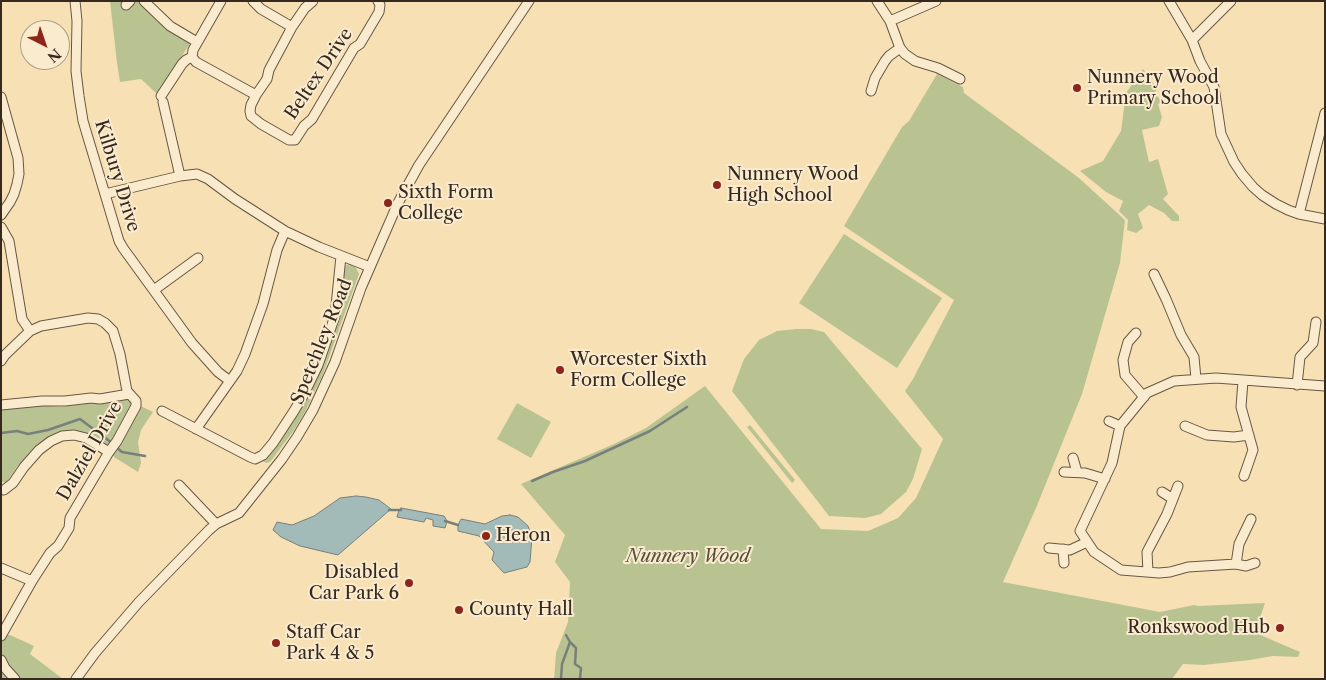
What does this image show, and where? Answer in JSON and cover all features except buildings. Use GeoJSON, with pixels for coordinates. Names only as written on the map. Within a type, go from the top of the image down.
{"type":"FeatureCollection","features":[{"type":"Feature","properties":{"kind":"street","name":"Kilbury Drive"},"geometry":{"type":"LineString","coordinates":[[75,1],[78,96],[83,121],[119,241],[192,343],[218,372],[230,381]]}},
{"type":"Feature","properties":{"kind":"street"},"geometry":{"type":"LineString","coordinates":[[144,1],[170,26],[197,42]]}},
{"type":"Feature","properties":{"kind":"street"},"geometry":{"type":"LineString","coordinates":[[221,1],[192,50],[192,57],[196,62],[256,96],[267,79],[269,70],[292,27],[305,8],[313,1]]}},
{"type":"Feature","properties":{"kind":"street"},"geometry":{"type":"LineString","coordinates":[[253,1],[261,9],[292,27]]}},
{"type":"Feature","properties":{"kind":"street","name":"Beltex Drive"},"geometry":{"type":"LineString","coordinates":[[256,96],[251,105],[251,116],[289,140],[295,140],[304,126],[312,119],[354,48],[360,44],[379,12],[380,5],[378,1]]}},
{"type":"Feature","properties":{"kind":"street","name":"Spetchley Road"},"geometry":{"type":"LineString","coordinates":[[76,679],[95,653],[139,602],[216,524],[239,513],[282,459],[309,417],[335,362],[361,288],[398,204],[419,165],[529,1]]}},
{"type":"Feature","properties":{"kind":"street"},"geometry":{"type":"LineString","coordinates":[[877,1],[890,21],[900,48],[905,54],[915,61],[938,68],[960,79]]}},
{"type":"Feature","properties":{"kind":"street"},"geometry":{"type":"LineString","coordinates":[[890,21],[936,1]]}},
{"type":"Feature","properties":{"kind":"street"},"geometry":{"type":"LineString","coordinates":[[1168,1],[1192,40],[1214,87],[1221,134],[1234,162],[1242,174],[1262,195],[1288,210],[1325,219]]}},
{"type":"Feature","properties":{"kind":"street"},"geometry":{"type":"LineString","coordinates":[[1192,40],[1231,1]]}},
{"type":"Feature","properties":{"kind":"street"},"geometry":{"type":"LineString","coordinates":[[871,91],[875,78],[885,61],[900,48]]}},
{"type":"Feature","properties":{"kind":"street"},"geometry":{"type":"LineString","coordinates":[[180,176],[162,99],[182,64],[192,57]]}},
{"type":"Feature","properties":{"kind":"street"},"geometry":{"type":"LineString","coordinates":[[1,97],[18,158],[19,174],[14,194],[1,215]]}},
{"type":"Feature","properties":{"kind":"street"},"geometry":{"type":"LineString","coordinates":[[1300,214],[1325,113]]}},
{"type":"Feature","properties":{"kind":"street"},"geometry":{"type":"LineString","coordinates":[[105,194],[180,176],[202,175],[285,231],[370,267]]}},
{"type":"Feature","properties":{"kind":"street"},"geometry":{"type":"LineString","coordinates":[[1,227],[9,241],[22,319],[30,331]]}},
{"type":"Feature","properties":{"kind":"street"},"geometry":{"type":"LineString","coordinates":[[196,429],[237,371],[245,354],[257,324],[276,250],[285,231]]}},
{"type":"Feature","properties":{"kind":"street"},"geometry":{"type":"LineString","coordinates":[[162,411],[255,459],[263,455],[304,394],[318,365],[335,316],[341,256]]}},
{"type":"Feature","properties":{"kind":"street"},"geometry":{"type":"LineString","coordinates":[[154,290],[198,258]]}},
{"type":"Feature","properties":{"kind":"street"},"geometry":{"type":"LineString","coordinates":[[1154,274],[1181,336],[1194,357],[1196,380]]}},
{"type":"Feature","properties":{"kind":"street","name":"Dalziel Drive"},"geometry":{"type":"LineString","coordinates":[[2,357],[30,331],[41,326],[88,318],[98,319],[113,332],[120,354],[127,391],[136,402],[136,406],[117,441],[70,518],[69,528],[32,581],[2,634]]}},
{"type":"Feature","properties":{"kind":"street"},"geometry":{"type":"LineString","coordinates":[[1296,385],[1300,357],[1313,343],[1316,322]]}},
{"type":"Feature","properties":{"kind":"street"},"geometry":{"type":"LineString","coordinates":[[1136,333],[1128,342],[1123,360],[1125,375],[1144,397]]}},
{"type":"Feature","properties":{"kind":"street"},"geometry":{"type":"LineString","coordinates":[[1254,563],[1246,566],[1236,564],[1188,567],[1164,573],[1121,570],[1094,552],[1080,531],[1112,463],[1120,426],[1147,393],[1174,381],[1216,378],[1325,386]]}},
{"type":"Feature","properties":{"kind":"street"},"geometry":{"type":"LineString","coordinates":[[1243,381],[1241,406],[1253,450],[1244,476]]}},
{"type":"Feature","properties":{"kind":"street"},"geometry":{"type":"LineString","coordinates":[[1,405],[42,400],[65,401],[100,398],[129,394]]}},
{"type":"Feature","properties":{"kind":"street"},"geometry":{"type":"LineString","coordinates":[[1110,421],[1120,426]]}},
{"type":"Feature","properties":{"kind":"street"},"geometry":{"type":"LineString","coordinates":[[1185,426],[1207,435],[1234,437],[1249,435]]}},
{"type":"Feature","properties":{"kind":"street"},"geometry":{"type":"LineString","coordinates":[[2,490],[13,483],[39,450],[62,436],[74,434],[110,450]]}},
{"type":"Feature","properties":{"kind":"street"},"geometry":{"type":"LineString","coordinates":[[1073,458],[1076,472]]}},
{"type":"Feature","properties":{"kind":"street"},"geometry":{"type":"LineString","coordinates":[[1064,472],[1085,473],[1104,479]]}},
{"type":"Feature","properties":{"kind":"street"},"geometry":{"type":"LineString","coordinates":[[179,485],[216,524]]}},
{"type":"Feature","properties":{"kind":"street"},"geometry":{"type":"LineString","coordinates":[[1148,572],[1147,552],[1167,514],[1178,486]]}},
{"type":"Feature","properties":{"kind":"street"},"geometry":{"type":"LineString","coordinates":[[1162,492],[1173,499]]}},
{"type":"Feature","properties":{"kind":"street"},"geometry":{"type":"LineString","coordinates":[[1236,564],[1239,544],[1251,519]]}},
{"type":"Feature","properties":{"kind":"street"},"geometry":{"type":"LineString","coordinates":[[1049,548],[1070,550],[1087,542]]}},
{"type":"Feature","properties":{"kind":"street"},"geometry":{"type":"LineString","coordinates":[[1063,549],[1064,562]]}},
{"type":"Feature","properties":{"kind":"street"},"geometry":{"type":"LineString","coordinates":[[1,568],[32,581]]}},
{"type":"Feature","properties":{"kind":"street"},"geometry":{"type":"LineString","coordinates":[[1,660],[5,668],[16,679]]}},
{"type":"Feature","properties":{"kind":"green space"},"geometry":{"type":"Polygon","coordinates":[[[110,1],[140,2],[191,42],[157,94],[141,79],[120,82],[110,1]]]}},
{"type":"Feature","properties":{"kind":"green space"},"geometry":{"type":"Polygon","coordinates":[[[1143,69],[1158,89],[1154,93],[1163,102],[1158,104],[1162,117],[1159,126],[1142,130],[1149,162],[1158,159],[1168,194],[1163,199],[1179,216],[1179,221],[1172,221],[1164,213],[1149,205],[1138,214],[1143,228],[1136,233],[1127,230],[1128,220],[1119,211],[1123,201],[1106,192],[1080,171],[1103,161],[1121,131],[1126,93],[1143,69]]]}},
{"type":"Feature","properties":{"kind":"green space","name":"Nunnery Wood"},"geometry":{"type":"Polygon","coordinates":[[[937,74],[963,87],[964,93],[1079,178],[1125,220],[1120,263],[1082,394],[1036,508],[1003,582],[1160,612],[1194,605],[1265,603],[1257,627],[1258,634],[1300,652],[1298,657],[1273,656],[1204,665],[1183,664],[1172,679],[554,679],[556,653],[568,622],[570,582],[555,562],[565,535],[521,484],[614,444],[646,428],[705,386],[821,529],[868,531],[898,518],[916,498],[943,439],[905,391],[954,300],[844,226],[902,127],[909,121],[937,74]]]}},
{"type":"Feature","properties":{"kind":"green space"},"geometry":{"type":"Polygon","coordinates":[[[844,234],[942,298],[897,368],[799,303],[844,234]]]}},
{"type":"Feature","properties":{"kind":"green space"},"geometry":{"type":"Polygon","coordinates":[[[349,264],[355,266],[359,274],[323,374],[294,430],[271,461],[264,462],[262,460],[268,456],[272,449],[336,327],[341,308],[342,270],[344,266],[349,264]]]}},
{"type":"Feature","properties":{"kind":"green space"},"geometry":{"type":"Polygon","coordinates":[[[811,329],[824,332],[922,449],[913,479],[906,492],[881,514],[865,518],[829,516],[732,391],[744,359],[759,340],[777,331],[811,329]]]}},
{"type":"Feature","properties":{"kind":"green space"},"geometry":{"type":"Polygon","coordinates":[[[125,398],[153,412],[141,430],[138,442],[141,463],[138,472],[114,457],[105,443],[74,430],[57,432],[35,446],[6,483],[1,481],[1,410],[39,405],[61,407],[125,398]]]}},
{"type":"Feature","properties":{"kind":"green space"},"geometry":{"type":"Polygon","coordinates":[[[517,403],[551,422],[531,458],[497,439],[517,403]]]}},
{"type":"Feature","properties":{"kind":"green space"},"geometry":{"type":"Polygon","coordinates":[[[750,425],[795,480],[792,483],[747,427],[750,425]]]}},
{"type":"Feature","properties":{"kind":"green space"},"geometry":{"type":"Polygon","coordinates":[[[1,634],[10,635],[34,646],[30,654],[63,679],[1,679],[1,634]]]}},
{"type":"Feature","properties":{"kind":"water"},"geometry":{"type":"Polygon","coordinates":[[[356,496],[379,500],[391,509],[338,555],[300,546],[281,537],[273,530],[277,522],[292,525],[314,516],[340,498],[356,496]]]}},
{"type":"Feature","properties":{"kind":"water"},"geometry":{"type":"Polygon","coordinates":[[[401,508],[444,516],[447,521],[445,528],[433,526],[433,520],[426,518],[424,522],[397,517],[401,508]]]}},
{"type":"Feature","properties":{"kind":"water"},"geometry":{"type":"Polygon","coordinates":[[[502,516],[518,517],[528,526],[532,537],[530,562],[527,567],[504,573],[492,560],[494,552],[479,536],[458,531],[458,525],[461,519],[485,524],[502,516]]]}},
{"type":"Feature","properties":{"kind":"waterway"},"geometry":{"type":"LineString","coordinates":[[532,481],[585,461],[650,431],[687,407]]}},
{"type":"Feature","properties":{"kind":"waterway"},"geometry":{"type":"LineString","coordinates":[[1,433],[17,431],[28,434],[48,430],[80,419],[112,443]]}},
{"type":"Feature","properties":{"kind":"waterway"},"geometry":{"type":"LineString","coordinates":[[116,447],[122,452],[145,456]]}},
{"type":"Feature","properties":{"kind":"waterway"},"geometry":{"type":"LineString","coordinates":[[389,510],[401,510]]}},
{"type":"Feature","properties":{"kind":"waterway"},"geometry":{"type":"LineString","coordinates":[[445,521],[458,525]]}},
{"type":"Feature","properties":{"kind":"waterway"},"geometry":{"type":"LineString","coordinates":[[566,635],[576,648],[575,664],[581,668],[580,679]]}},
{"type":"Feature","properties":{"kind":"waterway"},"geometry":{"type":"LineString","coordinates":[[561,679],[562,664],[570,642]]}},
{"type":"Feature","properties":{"kind":"place","name":"Nunnery Wood Primary School"},"geometry":{"type":"Point","coordinates":[1077,88]}},
{"type":"Feature","properties":{"kind":"place","name":"Nunnery Wood High School"},"geometry":{"type":"Point","coordinates":[717,185]}},
{"type":"Feature","properties":{"kind":"place","name":"Sixth Form College"},"geometry":{"type":"Point","coordinates":[388,203]}},
{"type":"Feature","properties":{"kind":"place","name":"Worcester Sixth Form College"},"geometry":{"type":"Point","coordinates":[560,370]}},
{"type":"Feature","properties":{"kind":"place","name":"Heron"},"geometry":{"type":"Point","coordinates":[486,536]}},
{"type":"Feature","properties":{"kind":"place","name":"Disabled Car Park 6"},"geometry":{"type":"Point","coordinates":[409,583]}},
{"type":"Feature","properties":{"kind":"place","name":"County Hall"},"geometry":{"type":"Point","coordinates":[459,610]}},
{"type":"Feature","properties":{"kind":"place","name":"Ronkswood Hub"},"geometry":{"type":"Point","coordinates":[1280,628]}},
{"type":"Feature","properties":{"kind":"place","name":"Staff Car Park 4 & 5"},"geometry":{"type":"Point","coordinates":[276,643]}}]}
